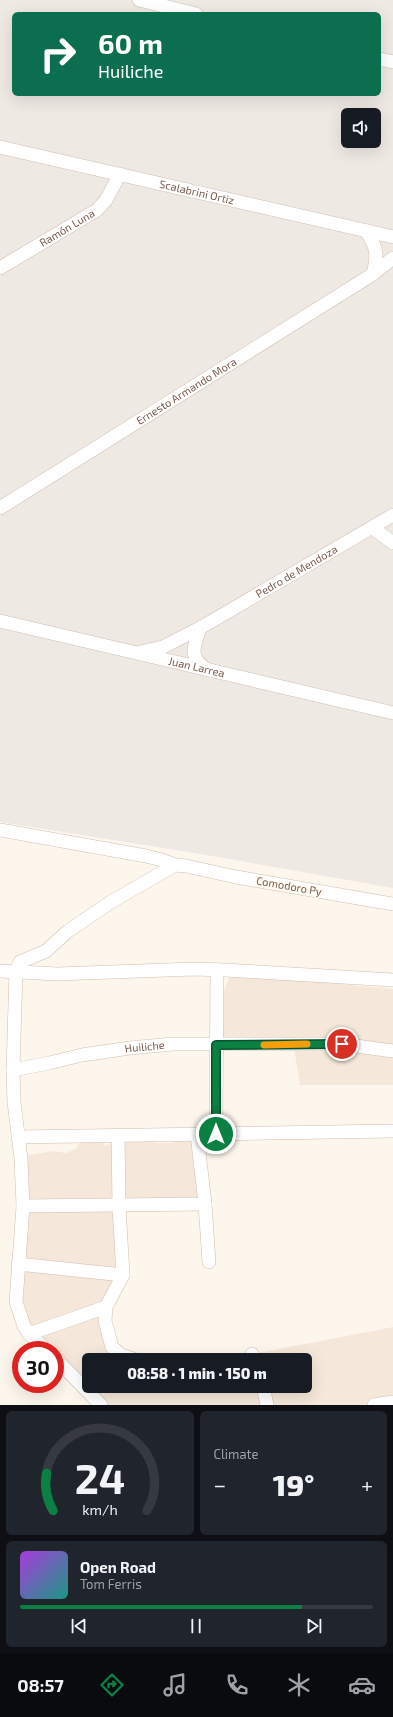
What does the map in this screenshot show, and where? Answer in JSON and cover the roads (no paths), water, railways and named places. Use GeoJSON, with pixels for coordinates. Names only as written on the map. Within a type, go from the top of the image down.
{"type":"FeatureCollection","features":[{"type":"Feature","properties":{"kind":"street"},"geometry":{"type":"LineString","coordinates":[[139,0],[188,12]]}},
{"type":"Feature","properties":{"kind":"street"},"geometry":{"type":"LineString","coordinates":[[381,59],[393,62]]}},
{"type":"Feature","properties":{"kind":"street","name":"Scalabrini Ortiz"},"geometry":{"type":"LineString","coordinates":[[0,147],[393,237]]}},
{"type":"Feature","properties":{"kind":"street","name":"Ramón Luna"},"geometry":{"type":"LineString","coordinates":[[0,268],[97,210],[106,200],[120,174]]}},
{"type":"Feature","properties":{"kind":"street"},"geometry":{"type":"LineString","coordinates":[[366,231],[374,242],[376,253],[373,274]]}},
{"type":"Feature","properties":{"kind":"street","name":"Ernesto Armando Mora"},"geometry":{"type":"LineString","coordinates":[[0,508],[373,274],[393,258]]}},
{"type":"Feature","properties":{"kind":"street","name":"Pedro de Mendoza"},"geometry":{"type":"LineString","coordinates":[[136,653],[163,647],[200,628],[393,515]]}},
{"type":"Feature","properties":{"kind":"street"},"geometry":{"type":"LineString","coordinates":[[373,528],[393,543]]}},
{"type":"Feature","properties":{"kind":"street","name":"Juan Larrea"},"geometry":{"type":"LineString","coordinates":[[0,621],[393,713]]}},
{"type":"Feature","properties":{"kind":"street"},"geometry":{"type":"LineString","coordinates":[[200,628],[193,651],[196,662],[206,669]]}},
{"type":"Feature","properties":{"kind":"street","name":"Comodoro Py"},"geometry":{"type":"LineString","coordinates":[[0,830],[146,856],[181,866],[236,877],[393,904]]}},
{"type":"Feature","properties":{"kind":"street"},"geometry":{"type":"LineString","coordinates":[[36,1341],[29,1334],[20,1318],[16,1302],[22,1206],[21,1159],[14,1102],[12,1070],[16,972],[20,962],[46,951],[68,931],[111,902],[181,866]]}},
{"type":"Feature","properties":{"kind":"street"},"geometry":{"type":"LineString","coordinates":[[216,970],[216,1134]]}},
{"type":"Feature","properties":{"kind":"street"},"geometry":{"type":"LineString","coordinates":[[0,971],[57,974],[216,970],[393,980]]}},
{"type":"Feature","properties":{"kind":"street","name":"Huiliche"},"geometry":{"type":"LineString","coordinates":[[12,1070],[49,1064],[82,1055],[173,1044],[342,1044],[393,1051]]}},
{"type":"Feature","properties":{"kind":"street"},"geometry":{"type":"LineString","coordinates":[[18,1137],[393,1131]]}},
{"type":"Feature","properties":{"kind":"street"},"geometry":{"type":"LineString","coordinates":[[197,1134],[205,1204],[209,1262]]}},
{"type":"Feature","properties":{"kind":"street"},"geometry":{"type":"LineString","coordinates":[[118,1135],[119,1206],[123,1275],[106,1307],[105,1321],[112,1347],[119,1353]]}},
{"type":"Feature","properties":{"kind":"street"},"geometry":{"type":"LineString","coordinates":[[22,1206],[205,1204]]}},
{"type":"Feature","properties":{"kind":"street"},"geometry":{"type":"LineString","coordinates":[[18,1264],[123,1275]]}},
{"type":"Feature","properties":{"kind":"street"},"geometry":{"type":"LineString","coordinates":[[29,1334],[106,1307]]}},
{"type":"Feature","properties":{"kind":"street"},"geometry":{"type":"LineString","coordinates":[[64,1367],[101,1405]]}},
{"type":"Feature","properties":{"kind":"street"},"geometry":{"type":"LineString","coordinates":[[264,1393],[267,1405]]}},
{"type":"Feature","properties":{"kind":"street"},"geometry":{"type":"LineString","coordinates":[[374,1405],[393,1402]]}}]}
